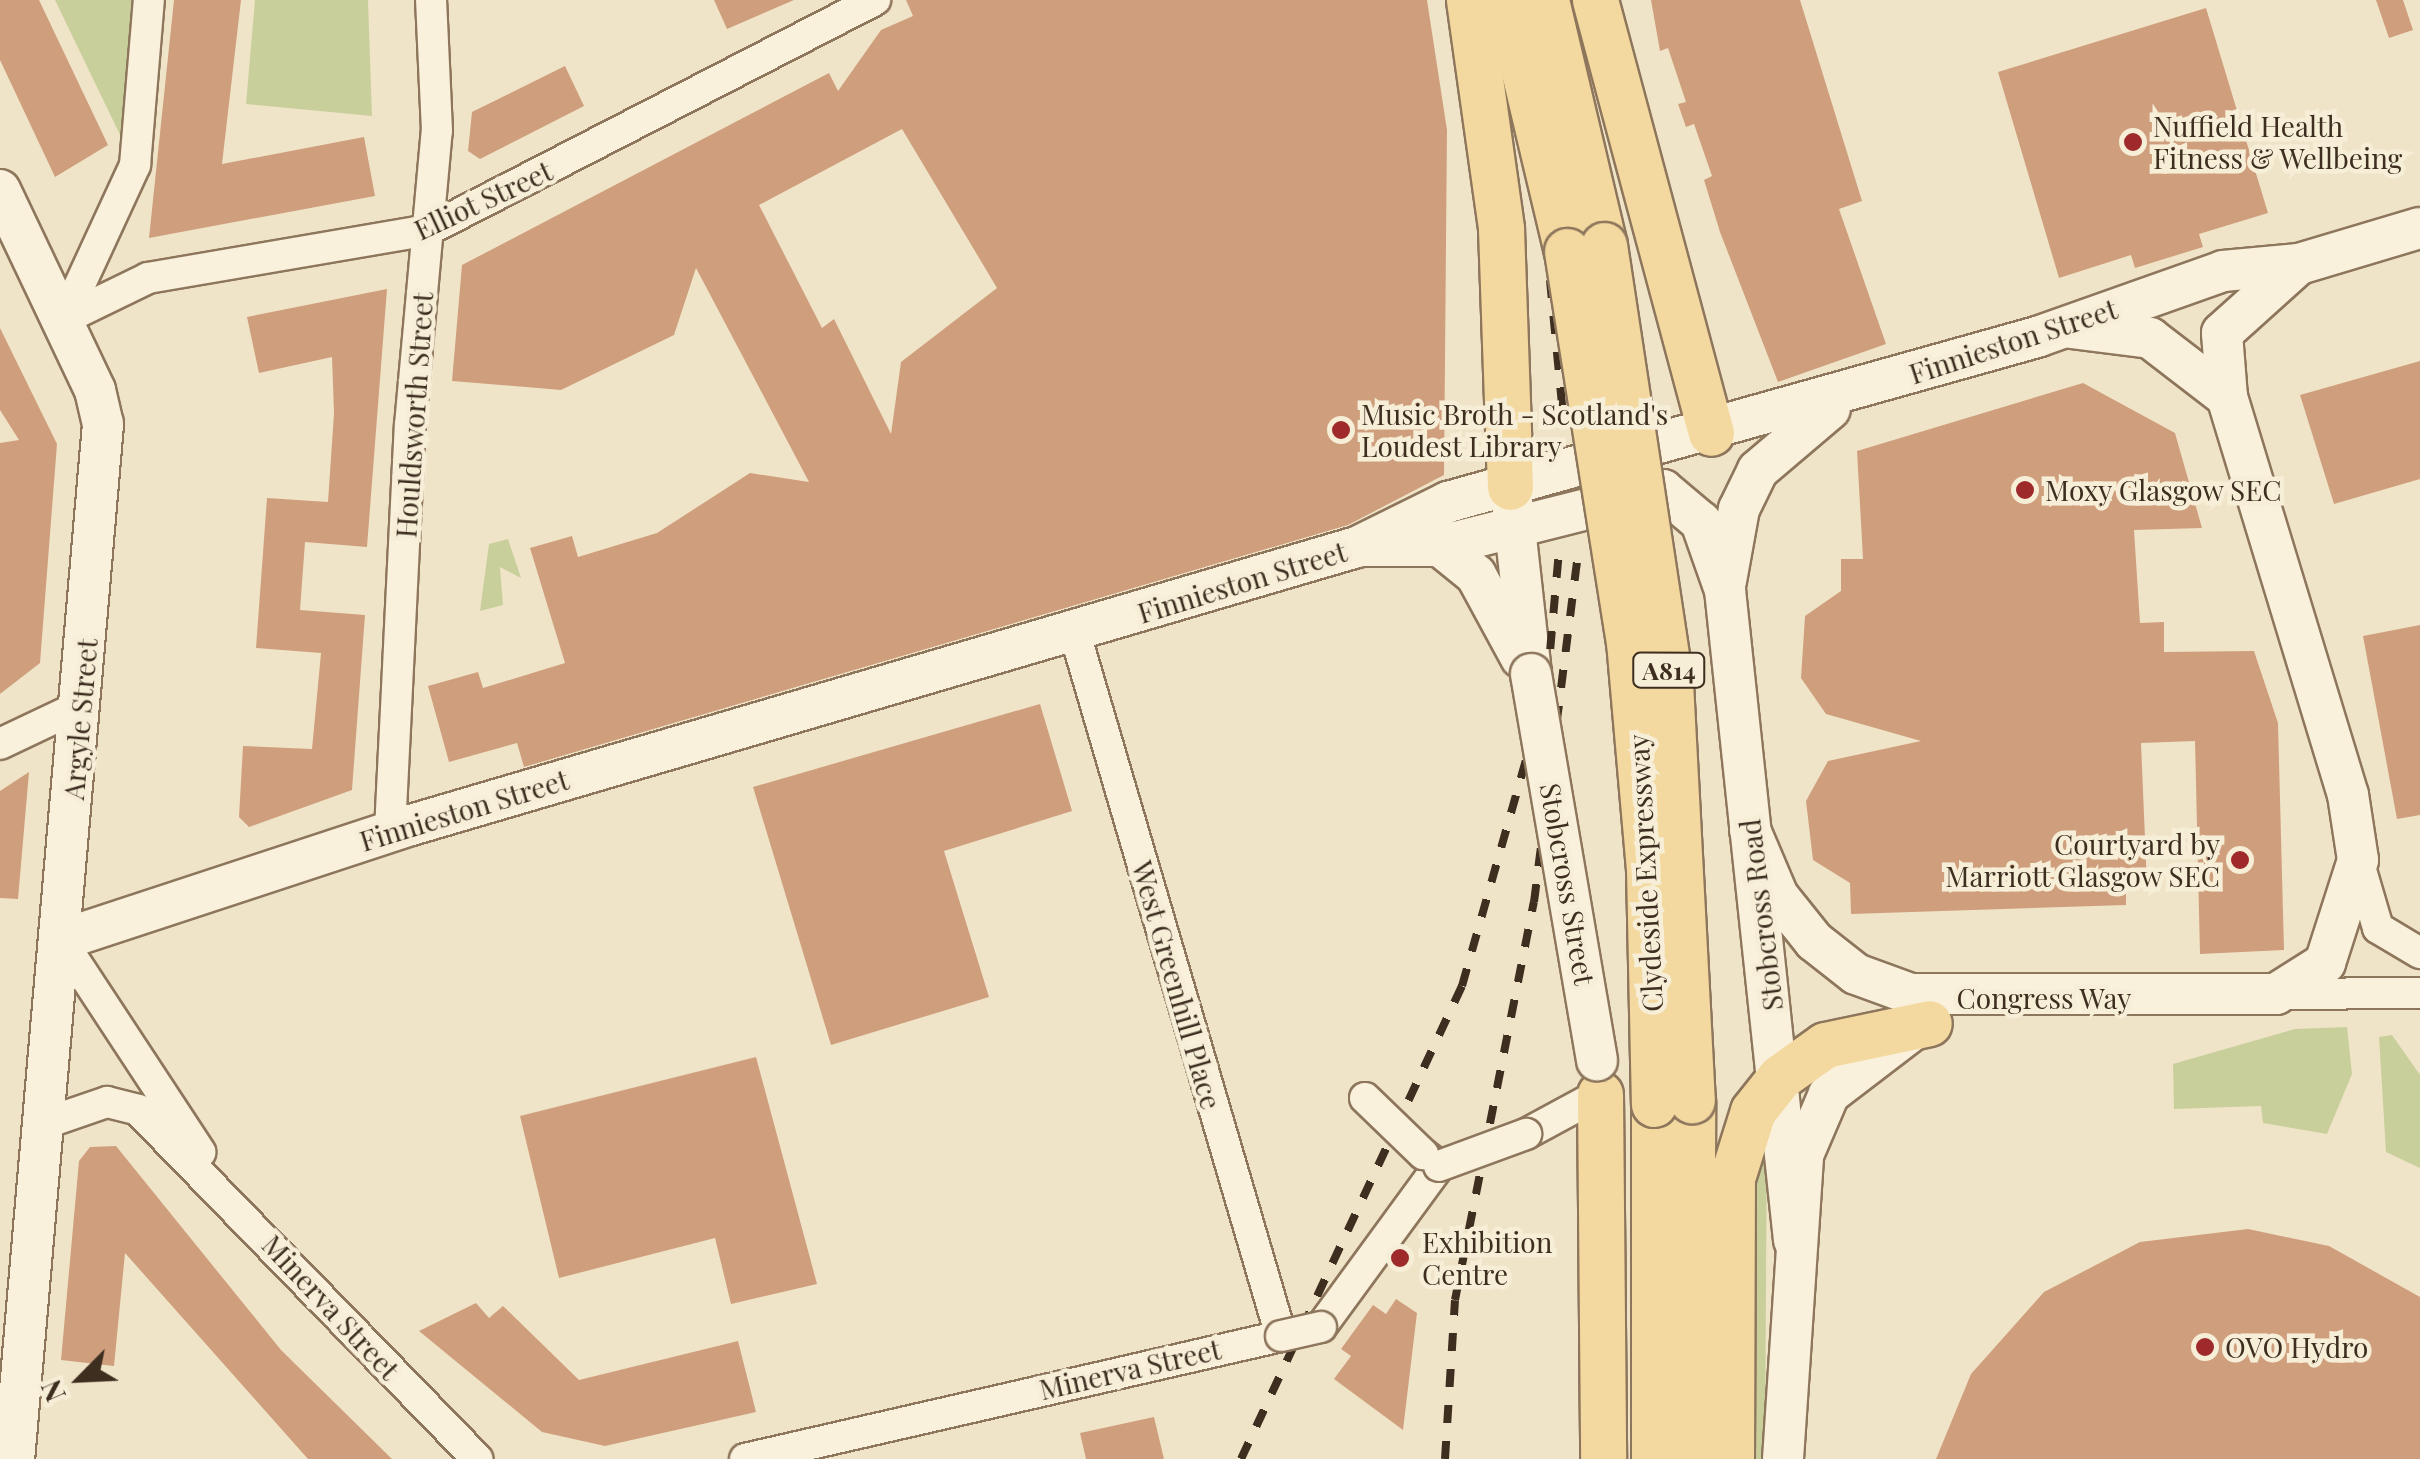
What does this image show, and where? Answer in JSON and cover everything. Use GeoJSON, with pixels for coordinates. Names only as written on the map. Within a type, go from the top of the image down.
{"type":"FeatureCollection","features":[{"type":"Feature","properties":{"kind":"main road"},"geometry":{"type":"LineString","coordinates":[[1470,0],[1501,229],[1512,507]]}},
{"type":"Feature","properties":{"kind":"main road","name":"Clydeside Expressway"},"geometry":{"type":"LineString","coordinates":[[1506,0],[1585,248]]}},
{"type":"Feature","properties":{"kind":"main road","name":"Clydeside Expressway"},"geometry":{"type":"LineString","coordinates":[[1546,0],[1585,248],[1641,756],[1673,1102],[1691,1459]]}},
{"type":"Feature","properties":{"kind":"main road"},"geometry":{"type":"LineString","coordinates":[[1595,0],[1711,433]]}},
{"type":"Feature","properties":{"kind":"main road"},"geometry":{"type":"LineString","coordinates":[[1731,1459],[1732,1178],[1753,1110],[1780,1077],[1844,1038],[1929,1023]]}},
{"type":"Feature","properties":{"kind":"main road"},"geometry":{"type":"LineString","coordinates":[[1598,1077],[1603,1459]]}},
{"type":"Feature","properties":{"kind":"main road","name":"Clydeside Expressway"},"geometry":{"type":"LineString","coordinates":[[1654,1459],[1673,1102]]}},
{"type":"Feature","properties":{"kind":"street"},"geometry":{"type":"LineString","coordinates":[[64,319],[135,165],[149,0]]}},
{"type":"Feature","properties":{"kind":"street","name":"Houldsworth Street"},"geometry":{"type":"LineString","coordinates":[[390,831],[428,230],[438,132],[431,0]]}},
{"type":"Feature","properties":{"kind":"street","name":"Elliot Street"},"geometry":{"type":"LineString","coordinates":[[64,319],[148,278],[428,230],[834,8],[874,0]]}},
{"type":"Feature","properties":{"kind":"street","name":"Argyle Street"},"geometry":{"type":"LineString","coordinates":[[0,190],[12,247],[64,319],[103,424],[82,706],[43,1124],[14,1294],[10,1427]]}},
{"type":"Feature","properties":{"kind":"street","name":"Finnieston Street"},"geometry":{"type":"LineString","coordinates":[[61,940],[390,831],[1075,634],[1356,546],[1420,512],[1512,507],[1711,433],[2067,328],[2224,271],[2299,264],[2420,228]]}},
{"type":"Feature","properties":{"kind":"street"},"geometry":{"type":"LineString","coordinates":[[2299,264],[2222,333],[2227,397],[2332,718],[2358,860],[2378,928],[2420,952]]}},
{"type":"Feature","properties":{"kind":"street"},"geometry":{"type":"LineString","coordinates":[[2067,328],[2150,338],[2227,397]]}},
{"type":"Feature","properties":{"kind":"street"},"geometry":{"type":"LineString","coordinates":[[1725,590],[1739,509],[1758,470],[1792,434],[1859,390]]}},
{"type":"Feature","properties":{"kind":"street"},"geometry":{"type":"LineString","coordinates":[[1356,546],[1440,546],[1512,507],[1663,490],[1701,522],[1725,590]]}},
{"type":"Feature","properties":{"kind":"street","name":"Stobcross Street"},"geometry":{"type":"LineString","coordinates":[[1512,507],[1530,674],[1598,1077]]}},
{"type":"Feature","properties":{"kind":"street","name":"Stobcross Street"},"geometry":{"type":"LineString","coordinates":[[1440,546],[1476,576],[1530,674]]}},
{"type":"Feature","properties":{"kind":"street","name":"Stobcross Road"},"geometry":{"type":"LineString","coordinates":[[1725,590],[1780,1077],[1794,1240]]}},
{"type":"Feature","properties":{"kind":"street","name":"West Greenhill Place"},"geometry":{"type":"LineString","coordinates":[[1075,634],[1278,1323]]}},
{"type":"Feature","properties":{"kind":"street"},"geometry":{"type":"LineString","coordinates":[[1,743],[82,706]]}},
{"type":"Feature","properties":{"kind":"street","name":"Congress Way"},"geometry":{"type":"LineString","coordinates":[[1750,830],[1794,920],[1836,962],[1882,986],[1933,998],[2420,993]]}},
{"type":"Feature","properties":{"kind":"street"},"geometry":{"type":"LineString","coordinates":[[2276,994],[2336,949],[2358,860]]}},
{"type":"Feature","properties":{"kind":"street","name":"Minerva Street"},"geometry":{"type":"LineString","coordinates":[[61,940],[228,1196]]}},
{"type":"Feature","properties":{"kind":"street","name":"Stobcross Road"},"geometry":{"type":"LineString","coordinates":[[1783,1459],[1794,1240],[1803,1154],[1829,1094],[1873,1053],[1929,1023],[2161,998]]}},
{"type":"Feature","properties":{"kind":"street"},"geometry":{"type":"LineString","coordinates":[[1363,1095],[1431,1160],[1526,1134],[1598,1077]]}},
{"type":"Feature","properties":{"kind":"street","name":"Minerva Street"},"geometry":{"type":"LineString","coordinates":[[43,1124],[126,1103],[228,1196],[477,1459]]}},
{"type":"Feature","properties":{"kind":"street","name":"Minerva Street"},"geometry":{"type":"LineString","coordinates":[[745,1459],[786,1455],[1233,1346],[1278,1323],[1322,1327],[1431,1160]]}},
{"type":"Feature","properties":{"kind":"green space"},"geometry":{"type":"Polygon","coordinates":[[[55,0],[133,0],[122,139],[55,0]]]}},
{"type":"Feature","properties":{"kind":"green space"},"geometry":{"type":"Polygon","coordinates":[[[255,0],[368,0],[372,116],[246,104],[255,0]]]}},
{"type":"Feature","properties":{"kind":"green space"},"geometry":{"type":"Polygon","coordinates":[[[508,539],[521,578],[500,567],[503,605],[480,611],[489,544],[508,539]]]}},
{"type":"Feature","properties":{"kind":"green space"},"geometry":{"type":"Polygon","coordinates":[[[2347,1027],[2352,1074],[2327,1134],[2263,1123],[2261,1106],[2174,1109],[2173,1064],[2295,1029],[2347,1027]]]}},
{"type":"Feature","properties":{"kind":"green space"},"geometry":{"type":"Polygon","coordinates":[[[2392,1035],[2420,1075],[2420,1168],[2386,1152],[2379,1037],[2392,1035]]]}},
{"type":"Feature","properties":{"kind":"green space"},"geometry":{"type":"Polygon","coordinates":[[[1767,1117],[1765,1459],[1744,1459],[1748,1153],[1767,1117]]]}},
{"type":"Feature","properties":{"kind":"building"},"geometry":{"type":"Polygon","coordinates":[[[0,0],[39,0],[108,145],[55,177],[0,60],[0,0]]]}},
{"type":"Feature","properties":{"kind":"building"},"geometry":{"type":"Polygon","coordinates":[[[174,0],[241,0],[222,164],[364,137],[375,196],[149,238],[174,0]]]}},
{"type":"Feature","properties":{"kind":"building"},"geometry":{"type":"Polygon","coordinates":[[[714,0],[794,0],[727,29],[714,0]]]}},
{"type":"Feature","properties":{"kind":"building"},"geometry":{"type":"Polygon","coordinates":[[[906,0],[1427,0],[1447,130],[1444,475],[1348,525],[524,767],[517,743],[449,762],[428,686],[478,672],[483,688],[565,663],[530,548],[572,536],[578,557],[657,533],[750,473],[809,482],[696,268],[674,335],[561,390],[452,381],[462,265],[829,73],[838,91],[881,30],[913,16],[906,0]],[[902,129],[759,205],[822,328],[834,319],[891,434],[901,362],[997,288],[902,129]]]}},
{"type":"Feature","properties":{"kind":"building"},"geometry":{"type":"Polygon","coordinates":[[[1651,0],[1800,0],[1862,201],[1839,209],[1886,344],[1778,382],[1720,232],[1704,180],[1712,176],[1694,124],[1686,127],[1678,104],[1686,102],[1668,48],[1660,51],[1651,0]]]}},
{"type":"Feature","properties":{"kind":"building"},"geometry":{"type":"Polygon","coordinates":[[[2376,0],[2403,0],[2413,30],[2389,38],[2376,0]]]}},
{"type":"Feature","properties":{"kind":"building","name":"Nuffield Health Fitness & Wellbeing"},"geometry":{"type":"Polygon","coordinates":[[[2206,8],[2268,213],[2199,234],[2203,247],[2135,268],[2131,255],[2059,278],[1998,72],[2206,8]]]}},
{"type":"Feature","properties":{"kind":"building"},"geometry":{"type":"Polygon","coordinates":[[[565,66],[584,106],[480,159],[468,151],[472,112],[565,66]]]}},
{"type":"Feature","properties":{"kind":"building"},"geometry":{"type":"Polygon","coordinates":[[[387,289],[367,547],[305,542],[300,610],[365,615],[352,790],[249,827],[239,817],[243,746],[312,749],[321,653],[256,648],[267,498],[328,502],[334,413],[332,357],[259,373],[247,317],[387,289]]]}},
{"type":"Feature","properties":{"kind":"building"},"geometry":{"type":"Polygon","coordinates":[[[0,328],[57,444],[40,663],[0,694],[0,443],[19,440],[0,410],[0,328]]]}},
{"type":"Feature","properties":{"kind":"building"},"geometry":{"type":"Polygon","coordinates":[[[2420,361],[2420,479],[2334,504],[2300,395],[2420,361]]]}},
{"type":"Feature","properties":{"kind":"building"},"geometry":{"type":"Polygon","coordinates":[[[2083,383],[2175,433],[2202,528],[2134,530],[2140,623],[2164,622],[2164,652],[2254,651],[2278,723],[2284,950],[2200,954],[2195,741],[2141,743],[2147,886],[2126,886],[2126,905],[1851,914],[1850,883],[1813,860],[1806,801],[1828,761],[1921,741],[1826,714],[1801,678],[1805,616],[1841,591],[1841,559],[1863,559],[1857,451],[2083,383]]]}},
{"type":"Feature","properties":{"kind":"building"},"geometry":{"type":"Polygon","coordinates":[[[2420,625],[2420,815],[2397,819],[2363,636],[2420,625]]]}},
{"type":"Feature","properties":{"kind":"building"},"geometry":{"type":"Polygon","coordinates":[[[1040,704],[1072,811],[944,851],[989,997],[831,1045],[753,787],[1040,704]]]}},
{"type":"Feature","properties":{"kind":"building"},"geometry":{"type":"Polygon","coordinates":[[[29,772],[18,899],[0,898],[0,791],[29,772]]]}},
{"type":"Feature","properties":{"kind":"building"},"geometry":{"type":"Polygon","coordinates":[[[756,1057],[817,1284],[731,1304],[715,1238],[559,1278],[520,1116],[756,1057]]]}},
{"type":"Feature","properties":{"kind":"building"},"geometry":{"type":"Polygon","coordinates":[[[116,1146],[281,1350],[392,1459],[308,1459],[125,1253],[114,1366],[61,1360],[79,1161],[90,1147],[116,1146]]]}},
{"type":"Feature","properties":{"kind":"building","name":"OVO Hydro"},"geometry":{"type":"Polygon","coordinates":[[[2248,1229],[2329,1246],[2420,1297],[2420,1459],[1936,1459],[1971,1374],[2044,1292],[2140,1242],[2248,1229]]]}},
{"type":"Feature","properties":{"kind":"building"},"geometry":{"type":"Polygon","coordinates":[[[1396,1299],[1417,1313],[1403,1430],[1334,1379],[1351,1356],[1341,1349],[1373,1305],[1386,1314],[1396,1299]]]}},
{"type":"Feature","properties":{"kind":"building"},"geometry":{"type":"Polygon","coordinates":[[[476,1303],[489,1318],[503,1306],[579,1380],[738,1341],[756,1412],[605,1446],[542,1432],[419,1331],[476,1303]]]}},
{"type":"Feature","properties":{"kind":"building"},"geometry":{"type":"Polygon","coordinates":[[[1154,1417],[1164,1459],[1086,1459],[1080,1433],[1154,1417]]]}},
{"type":"Feature","properties":{"kind":"railway"},"geometry":{"type":"LineString","coordinates":[[1568,278],[1580,414]]}},
{"type":"Feature","properties":{"kind":"railway"},"geometry":{"type":"LineString","coordinates":[[1550,280],[1563,414]]}},
{"type":"Feature","properties":{"kind":"railway"},"geometry":{"type":"LineString","coordinates":[[1241,1459],[1462,986],[1547,685],[1559,551]]}},
{"type":"Feature","properties":{"kind":"railway"},"geometry":{"type":"LineString","coordinates":[[1445,1459],[1455,1300],[1534,902],[1578,553]]}},
{"type":"Feature","properties":{"kind":"place","name":"Nuffield Health Fitness & Wellbeing"},"geometry":{"type":"Point","coordinates":[2133,142]}},
{"type":"Feature","properties":{"kind":"place","name":"Music Broth - Scotland's Loudest Library"},"geometry":{"type":"Point","coordinates":[1341,430]}},
{"type":"Feature","properties":{"kind":"place","name":"Moxy Glasgow SEC"},"geometry":{"type":"Point","coordinates":[2025,490]}},
{"type":"Feature","properties":{"kind":"place","name":"Courtyard by Marriott Glasgow SEC"},"geometry":{"type":"Point","coordinates":[2240,860]}},
{"type":"Feature","properties":{"kind":"place","name":"Exhibition Centre"},"geometry":{"type":"Point","coordinates":[1400,1258]}},
{"type":"Feature","properties":{"kind":"place","name":"OVO Hydro"},"geometry":{"type":"Point","coordinates":[2205,1347]}}]}
